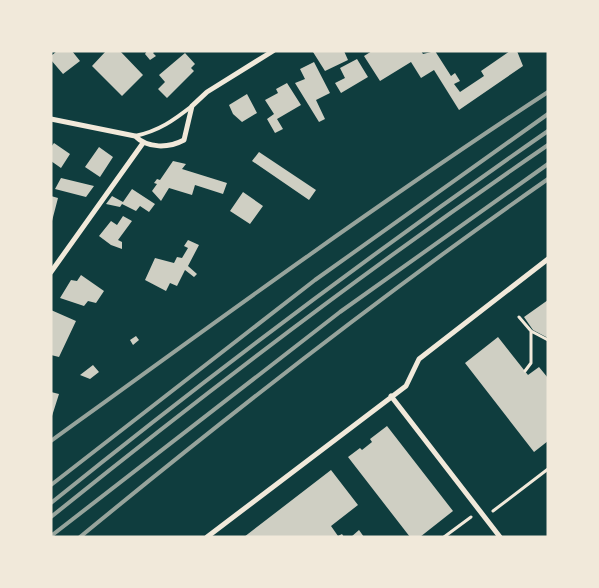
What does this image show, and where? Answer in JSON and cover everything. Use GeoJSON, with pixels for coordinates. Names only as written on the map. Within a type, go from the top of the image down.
{"type":"FeatureCollection","features":[{"type":"Feature","properties":{"kind":"street"},"geometry":{"type":"LineString","coordinates":[[51,119],[135,136],[143,144],[172,146],[184,140],[192,106],[207,92],[273,51]]}},
{"type":"Feature","properties":{"kind":"street"},"geometry":{"type":"LineString","coordinates":[[51,272],[143,144]]}},
{"type":"Feature","properties":{"kind":"street"},"geometry":{"type":"LineString","coordinates":[[207,537],[406,386],[419,359],[548,260]]}},
{"type":"Feature","properties":{"kind":"street"},"geometry":{"type":"LineString","coordinates":[[391,396],[500,537]]}},
{"type":"Feature","properties":{"kind":"lane"},"geometry":{"type":"LineString","coordinates":[[135,136],[147,134],[170,124],[192,106]]}},
{"type":"Feature","properties":{"kind":"path"},"geometry":{"type":"LineString","coordinates":[[519,317],[531,331],[548,340]]}},
{"type":"Feature","properties":{"kind":"path"},"geometry":{"type":"LineString","coordinates":[[525,371],[531,363],[531,331]]}},
{"type":"Feature","properties":{"kind":"path"},"geometry":{"type":"LineString","coordinates":[[485,517],[548,468]]}},
{"type":"Feature","properties":{"kind":"path"},"geometry":{"type":"LineString","coordinates":[[444,537],[479,510]]}},
{"type":"Feature","properties":{"kind":"building"},"geometry":{"type":"Polygon","coordinates":[[[57,51],[72,51],[80,61],[63,74],[51,60],[51,56],[57,51]]]}},
{"type":"Feature","properties":{"kind":"building"},"geometry":{"type":"Polygon","coordinates":[[[106,51],[120,51],[143,75],[122,96],[92,66],[106,51]]]}},
{"type":"Feature","properties":{"kind":"building"},"geometry":{"type":"Polygon","coordinates":[[[147,51],[155,51],[153,53],[156,56],[150,60],[145,54],[147,51]]]}},
{"type":"Feature","properties":{"kind":"building"},"geometry":{"type":"Polygon","coordinates":[[[344,51],[348,60],[325,71],[313,52],[344,51]]]}},
{"type":"Feature","properties":{"kind":"building"},"geometry":{"type":"Polygon","coordinates":[[[372,51],[421,51],[423,54],[435,51],[451,76],[455,73],[460,81],[454,84],[460,92],[484,76],[481,71],[510,51],[517,51],[523,66],[459,110],[434,70],[421,78],[411,62],[380,81],[364,56],[372,51]]]}},
{"type":"Feature","properties":{"kind":"building"},"geometry":{"type":"Polygon","coordinates":[[[185,53],[195,64],[191,68],[194,71],[167,98],[158,89],[165,82],[159,75],[185,53]]]}},
{"type":"Feature","properties":{"kind":"building"},"geometry":{"type":"Polygon","coordinates":[[[357,59],[368,77],[341,93],[335,83],[345,78],[340,68],[357,59]]]}},
{"type":"Feature","properties":{"kind":"building"},"geometry":{"type":"Polygon","coordinates":[[[314,62],[330,93],[316,100],[325,119],[319,122],[295,83],[305,79],[300,69],[314,62]]]}},
{"type":"Feature","properties":{"kind":"building"},"geometry":{"type":"Polygon","coordinates":[[[287,83],[301,105],[277,119],[283,129],[275,133],[267,119],[274,114],[265,100],[278,93],[276,89],[287,83]]]}},
{"type":"Feature","properties":{"kind":"building"},"geometry":{"type":"Polygon","coordinates":[[[247,94],[257,113],[242,122],[233,114],[229,105],[247,94]]]}},
{"type":"Feature","properties":{"kind":"building"},"geometry":{"type":"Polygon","coordinates":[[[54,143],[70,154],[61,168],[51,161],[51,147],[54,143]]]}},
{"type":"Feature","properties":{"kind":"building"},"geometry":{"type":"Polygon","coordinates":[[[99,147],[113,157],[100,177],[85,167],[99,147]]]}},
{"type":"Feature","properties":{"kind":"building"},"geometry":{"type":"Polygon","coordinates":[[[259,152],[316,190],[309,200],[252,161],[259,152]]]}},
{"type":"Feature","properties":{"kind":"building"},"geometry":{"type":"Polygon","coordinates":[[[173,161],[186,164],[182,169],[227,183],[223,194],[195,185],[192,195],[169,188],[161,201],[152,191],[157,184],[154,183],[157,179],[160,180],[173,161]]]}},
{"type":"Feature","properties":{"kind":"building"},"geometry":{"type":"Polygon","coordinates":[[[61,178],[94,186],[86,197],[55,189],[61,178]]]}},
{"type":"Feature","properties":{"kind":"building"},"geometry":{"type":"Polygon","coordinates":[[[132,189],[155,204],[149,212],[140,206],[136,211],[122,204],[120,207],[106,204],[112,196],[123,202],[132,189]]]}},
{"type":"Feature","properties":{"kind":"building"},"geometry":{"type":"Polygon","coordinates":[[[243,192],[263,206],[250,224],[230,211],[243,192]]]}},
{"type":"Feature","properties":{"kind":"building"},"geometry":{"type":"Polygon","coordinates":[[[51,196],[58,198],[52,221],[51,221],[51,196]]]}},
{"type":"Feature","properties":{"kind":"building"},"geometry":{"type":"Polygon","coordinates":[[[123,216],[132,221],[118,240],[122,242],[122,249],[111,245],[99,236],[111,221],[117,225],[123,216]]]}},
{"type":"Feature","properties":{"kind":"building"},"geometry":{"type":"Polygon","coordinates":[[[188,240],[199,245],[188,266],[197,274],[194,277],[185,270],[177,286],[170,283],[166,291],[145,280],[155,258],[174,263],[177,257],[182,258],[188,248],[184,246],[188,240]]]}},
{"type":"Feature","properties":{"kind":"building"},"geometry":{"type":"Polygon","coordinates":[[[81,275],[104,291],[96,303],[88,301],[84,306],[60,298],[71,280],[77,281],[81,275]]]}},
{"type":"Feature","properties":{"kind":"building"},"geometry":{"type":"Polygon","coordinates":[[[548,300],[548,338],[533,330],[524,317],[548,300]]]}},
{"type":"Feature","properties":{"kind":"building"},"geometry":{"type":"Polygon","coordinates":[[[51,310],[76,321],[59,357],[51,355],[51,310]]]}},
{"type":"Feature","properties":{"kind":"building"},"geometry":{"type":"Polygon","coordinates":[[[136,336],[139,340],[133,345],[130,340],[136,336]]]}},
{"type":"Feature","properties":{"kind":"building"},"geometry":{"type":"Polygon","coordinates":[[[498,337],[528,375],[539,367],[548,378],[548,441],[534,452],[465,363],[498,337]]]}},
{"type":"Feature","properties":{"kind":"building"},"geometry":{"type":"Polygon","coordinates":[[[93,365],[99,372],[90,379],[80,375],[93,365]]]}},
{"type":"Feature","properties":{"kind":"building"},"geometry":{"type":"Polygon","coordinates":[[[51,392],[59,394],[52,416],[51,415],[51,392]]]}},
{"type":"Feature","properties":{"kind":"building"},"geometry":{"type":"Polygon","coordinates":[[[387,426],[453,511],[420,537],[410,537],[348,457],[360,448],[362,450],[372,442],[370,439],[387,426]]]}},
{"type":"Feature","properties":{"kind":"building"},"geometry":{"type":"Polygon","coordinates":[[[331,470],[358,505],[331,526],[338,536],[342,534],[344,537],[244,537],[331,470]]]}},
{"type":"Feature","properties":{"kind":"building"},"geometry":{"type":"Polygon","coordinates":[[[359,530],[364,537],[351,537],[359,530]]]}},
{"type":"Feature","properties":{"kind":"railway"},"geometry":{"type":"LineString","coordinates":[[51,441],[359,220],[548,92]]}},
{"type":"Feature","properties":{"kind":"railway"},"geometry":{"type":"LineString","coordinates":[[51,485],[315,280],[548,114]]}},
{"type":"Feature","properties":{"kind":"railway"},"geometry":{"type":"LineString","coordinates":[[51,503],[296,312],[548,131]]}},
{"type":"Feature","properties":{"kind":"railway"},"geometry":{"type":"LineString","coordinates":[[51,517],[296,326],[421,234],[548,145]]}},
{"type":"Feature","properties":{"kind":"railway"},"geometry":{"type":"LineString","coordinates":[[51,536],[340,312],[548,164]]}},
{"type":"Feature","properties":{"kind":"railway"},"geometry":{"type":"LineString","coordinates":[[80,537],[311,353],[428,265],[548,179]]}}]}
